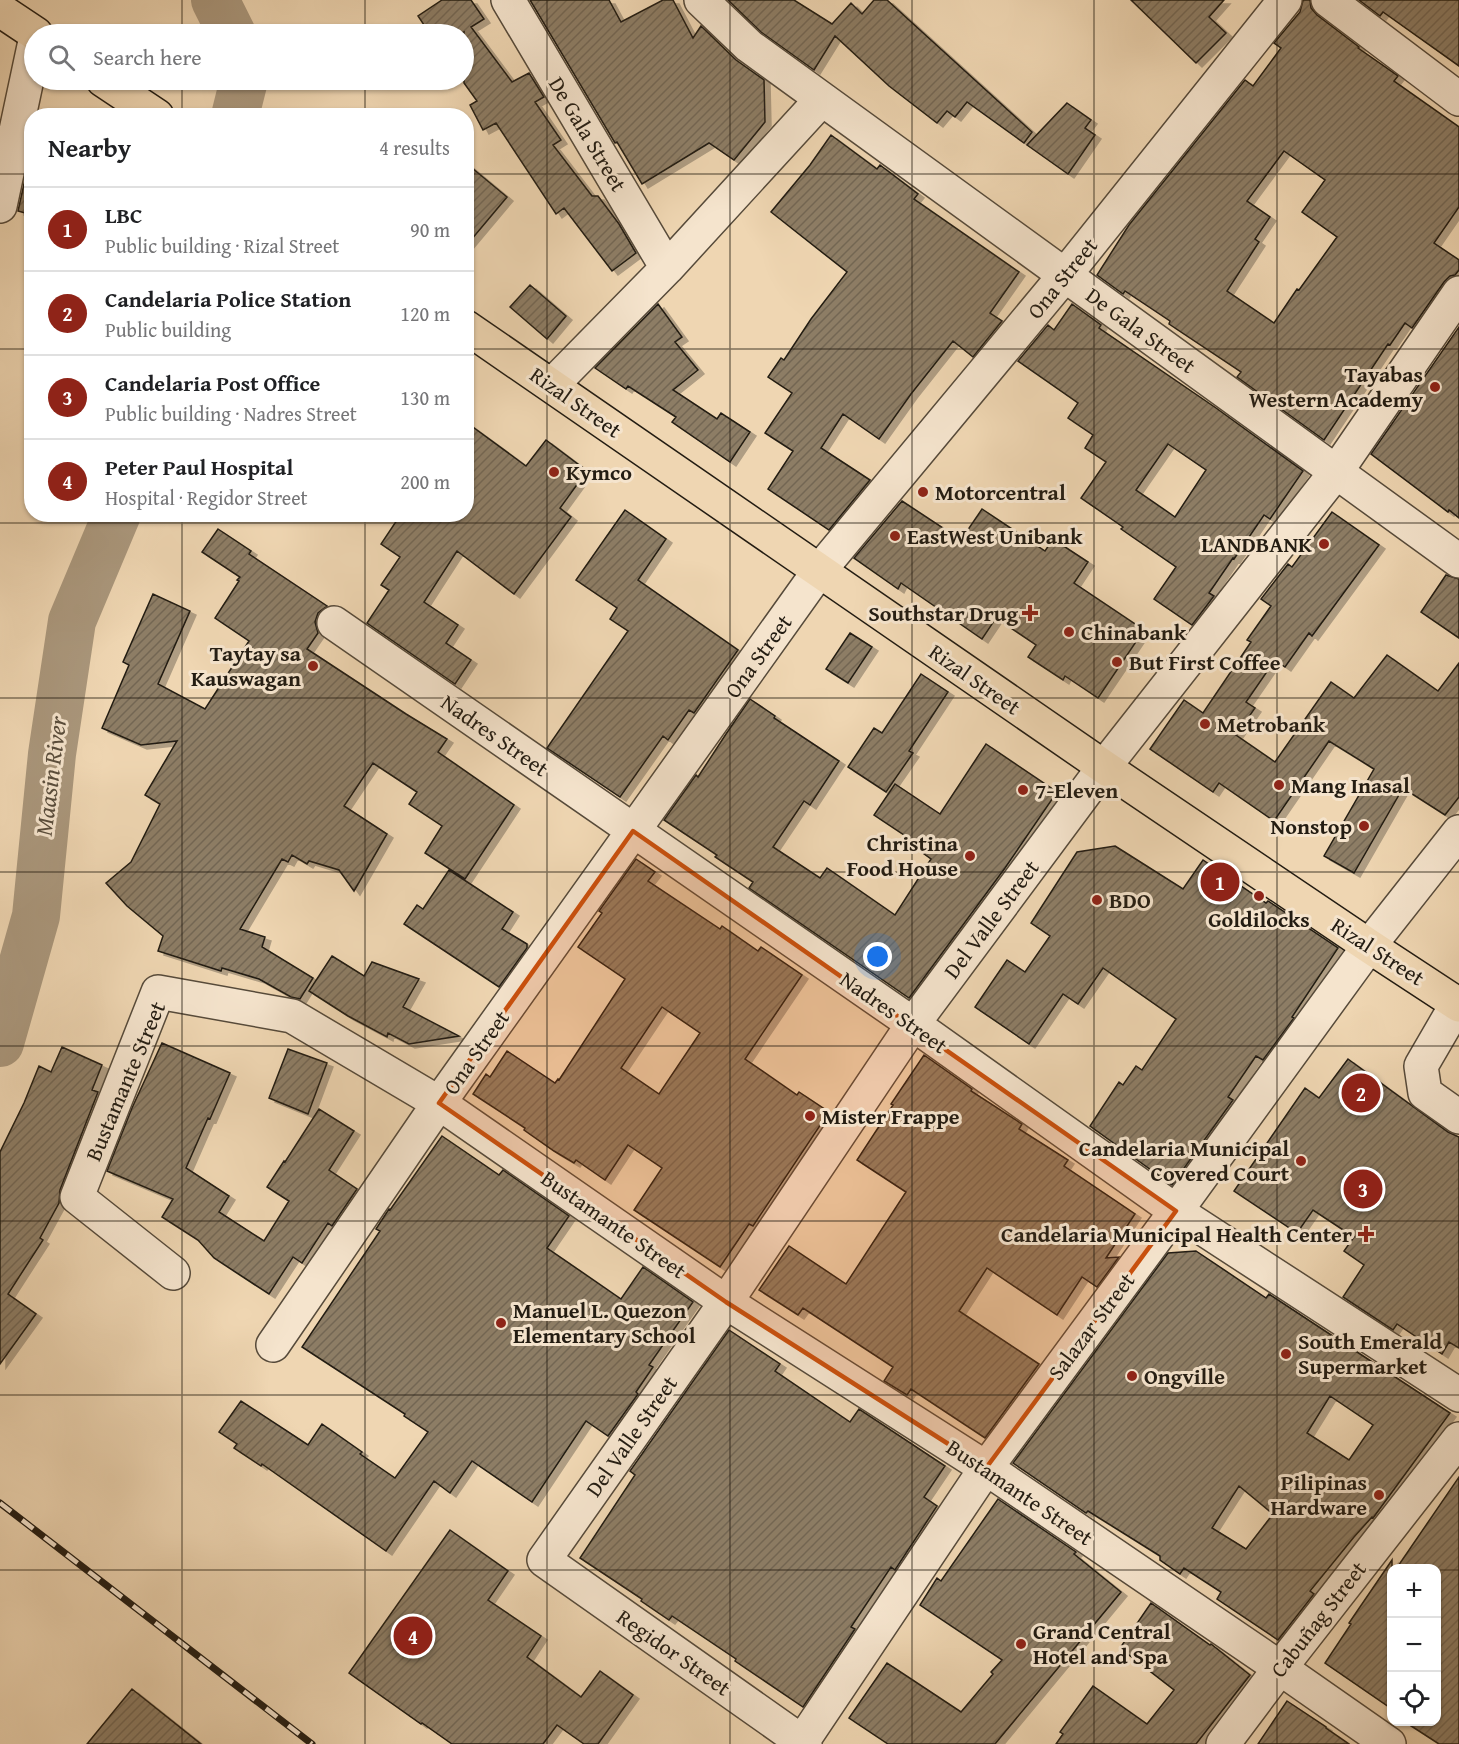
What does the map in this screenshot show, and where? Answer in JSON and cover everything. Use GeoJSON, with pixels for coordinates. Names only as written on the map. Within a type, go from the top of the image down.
{"type":"FeatureCollection","features":[{"type":"Feature","properties":{"kind":"main road"},"geometry":{"type":"LineString","coordinates":[[0,10],[24,26]]}},
{"type":"Feature","properties":{"kind":"main road"},"geometry":{"type":"LineString","coordinates":[[118,90],[145,108]]}},
{"type":"Feature","properties":{"kind":"main road","name":"Rizal Street"},"geometry":{"type":"LineString","coordinates":[[474,332],[1104,768],[1458,1004]]}},
{"type":"Feature","properties":{"kind":"street","name":"De Gala Street"},"geometry":{"type":"LineString","coordinates":[[508,0],[667,268]]}},
{"type":"Feature","properties":{"kind":"street","name":"De Gala Street"},"geometry":{"type":"LineString","coordinates":[[701,0],[750,46],[1459,561]]}},
{"type":"Feature","properties":{"kind":"street","name":"Ona Street"},"geometry":{"type":"LineString","coordinates":[[273,1345],[439,1103],[819,571],[1065,275],[1285,0]]}},
{"type":"Feature","properties":{"kind":"street"},"geometry":{"type":"LineString","coordinates":[[1328,0],[1459,99]]}},
{"type":"Feature","properties":{"kind":"street"},"geometry":{"type":"LineString","coordinates":[[0,206],[25,90]]}},
{"type":"Feature","properties":{"kind":"street"},"geometry":{"type":"LineString","coordinates":[[552,385],[667,268],[822,99]]}},
{"type":"Feature","properties":{"kind":"street","name":"Del Valle Street"},"geometry":{"type":"LineString","coordinates":[[544,1560],[726,1302],[913,1024],[1104,768],[1336,472],[1459,293]]}},
{"type":"Feature","properties":{"kind":"street","name":"Nadres Street"},"geometry":{"type":"LineString","coordinates":[[334,623],[913,1024],[1176,1211],[1459,1395]]}},
{"type":"Feature","properties":{"kind":"street","name":"Salazar Street"},"geometry":{"type":"LineString","coordinates":[[803,1743],[986,1468],[1369,946],[1459,832]]}},
{"type":"Feature","properties":{"kind":"street","name":"Bustamante Street"},"geometry":{"type":"LineString","coordinates":[[173,1273],[77,1197],[158,993],[292,1016],[439,1103],[726,1302],[986,1468],[1389,1744]]}},
{"type":"Feature","properties":{"kind":"street"},"geometry":{"type":"LineString","coordinates":[[1458,1004],[1421,1066],[1425,1093],[1459,1116]]}},
{"type":"Feature","properties":{"kind":"street","name":"Cabuñag Street"},"geometry":{"type":"LineString","coordinates":[[1223,1744],[1459,1439]]}},
{"type":"Feature","properties":{"kind":"street","name":"Regidor Street"},"geometry":{"type":"LineString","coordinates":[[544,1560],[803,1743]]}},
{"type":"Feature","properties":{"kind":"highlighted area"},"geometry":{"type":"Polygon","coordinates":[[[633,831],[1176,1211],[986,1468],[726,1302],[439,1103],[633,831]]]}},
{"type":"Feature","properties":{"kind":"building"},"geometry":{"type":"Polygon","coordinates":[[[442,0],[471,0],[484,19],[474,25],[423,24],[418,16],[442,0]]]}},
{"type":"Feature","properties":{"kind":"building"},"geometry":{"type":"Polygon","coordinates":[[[530,0],[609,0],[621,22],[663,0],[673,0],[693,38],[701,26],[736,60],[764,80],[765,122],[734,160],[709,143],[642,184],[530,0]]]}},
{"type":"Feature","properties":{"kind":"building"},"geometry":{"type":"Polygon","coordinates":[[[728,0],[794,0],[832,24],[851,3],[862,14],[874,0],[887,0],[1032,132],[1024,143],[967,102],[955,117],[947,111],[937,123],[889,86],[835,36],[814,70],[761,32],[728,0]]]}},
{"type":"Feature","properties":{"kind":"building"},"geometry":{"type":"Polygon","coordinates":[[[1131,0],[1224,0],[1209,17],[1226,33],[1196,63],[1131,0]]]}},
{"type":"Feature","properties":{"kind":"building"},"geometry":{"type":"Polygon","coordinates":[[[1303,0],[1310,0],[1311,8],[1317,15],[1398,76],[1394,81],[1459,127],[1459,207],[1434,243],[1459,260],[1459,270],[1444,282],[1412,328],[1405,323],[1390,345],[1388,344],[1324,440],[1237,377],[1241,372],[1169,324],[1170,321],[1125,291],[1123,294],[1097,275],[1129,225],[1245,80],[1253,86],[1281,48],[1274,43],[1300,12],[1303,0]],[[1284,151],[1247,201],[1270,217],[1255,239],[1259,242],[1227,291],[1274,323],[1337,237],[1302,212],[1325,180],[1284,151]]]}},
{"type":"Feature","properties":{"kind":"building"},"geometry":{"type":"Polygon","coordinates":[[[1359,0],[1459,0],[1459,66],[1383,12],[1380,16],[1359,0]]]}},
{"type":"Feature","properties":{"kind":"building"},"geometry":{"type":"Polygon","coordinates":[[[474,31],[512,82],[529,73],[544,97],[535,102],[561,140],[553,145],[592,196],[598,196],[619,224],[636,253],[612,271],[564,208],[556,214],[496,123],[483,130],[474,108],[470,105],[477,101],[469,90],[474,90],[474,31]]]}},
{"type":"Feature","properties":{"kind":"building"},"geometry":{"type":"Polygon","coordinates":[[[1067,103],[1091,120],[1085,128],[1095,135],[1068,174],[1027,145],[1067,103]]]}},
{"type":"Feature","properties":{"kind":"building"},"geometry":{"type":"Polygon","coordinates":[[[831,135],[877,169],[880,165],[918,194],[914,199],[1019,272],[990,313],[1002,321],[973,357],[953,341],[879,439],[843,414],[821,448],[870,480],[829,530],[768,489],[793,451],[765,433],[792,393],[768,377],[781,358],[784,360],[811,319],[847,272],[771,212],[810,165],[831,135]]]}},
{"type":"Feature","properties":{"kind":"building"},"geometry":{"type":"Polygon","coordinates":[[[474,170],[507,197],[474,236],[474,170]]]}},
{"type":"Feature","properties":{"kind":"building"},"geometry":{"type":"Polygon","coordinates":[[[24,184],[24,213],[18,211],[24,184]]]}},
{"type":"Feature","properties":{"kind":"building"},"geometry":{"type":"Polygon","coordinates":[[[530,285],[566,316],[547,339],[510,307],[530,285]]]}},
{"type":"Feature","properties":{"kind":"building"},"geometry":{"type":"Polygon","coordinates":[[[658,304],[682,337],[675,342],[698,370],[673,390],[717,419],[721,413],[750,432],[730,462],[672,422],[676,417],[628,386],[626,389],[595,368],[658,304]]]}},
{"type":"Feature","properties":{"kind":"building"},"geometry":{"type":"Polygon","coordinates":[[[1072,304],[1101,325],[1099,328],[1303,471],[1270,519],[1264,515],[1233,558],[1209,593],[1214,596],[1192,625],[1154,599],[1176,567],[1081,498],[1106,462],[1085,448],[1093,435],[1068,418],[1078,403],[1018,361],[1048,325],[1054,330],[1072,304]],[[1168,444],[1136,490],[1175,517],[1206,470],[1168,444]]]}},
{"type":"Feature","properties":{"kind":"building","name":"Tayabas Western Academy"},"geometry":{"type":"Polygon","coordinates":[[[1459,327],[1459,518],[1371,454],[1459,327]]]}},
{"type":"Feature","properties":{"kind":"building"},"geometry":{"type":"Polygon","coordinates":[[[474,428],[526,466],[546,440],[587,471],[560,508],[571,517],[514,594],[457,551],[424,602],[458,625],[446,643],[471,660],[455,684],[367,623],[389,590],[381,585],[400,557],[381,544],[396,522],[474,522],[474,428]]]}},
{"type":"Feature","properties":{"kind":"building"},"geometry":{"type":"Polygon","coordinates":[[[902,501],[961,540],[982,509],[1045,551],[1053,539],[1088,562],[1074,583],[1144,630],[1098,698],[1065,676],[1063,680],[1028,657],[1036,645],[996,618],[982,639],[901,583],[898,589],[854,558],[902,501]]]}},
{"type":"Feature","properties":{"kind":"building"},"geometry":{"type":"Polygon","coordinates":[[[625,510],[666,539],[638,580],[738,650],[694,713],[689,710],[668,740],[663,736],[620,797],[547,748],[628,631],[610,619],[617,608],[576,580],[625,510]]]}},
{"type":"Feature","properties":{"kind":"building"},"geometry":{"type":"Polygon","coordinates":[[[1332,512],[1379,545],[1312,636],[1309,633],[1285,667],[1275,660],[1246,702],[1255,708],[1236,735],[1275,762],[1331,682],[1354,698],[1387,655],[1438,691],[1459,663],[1459,797],[1445,815],[1403,788],[1354,873],[1324,856],[1374,769],[1329,741],[1274,821],[1219,783],[1213,792],[1150,749],[1184,700],[1203,713],[1251,642],[1247,640],[1271,606],[1261,599],[1288,564],[1292,567],[1332,512]]]}},
{"type":"Feature","properties":{"kind":"building"},"geometry":{"type":"Polygon","coordinates":[[[218,529],[251,551],[249,554],[327,606],[318,613],[315,622],[318,633],[307,649],[447,739],[438,752],[514,805],[465,879],[425,853],[442,826],[409,804],[417,792],[373,763],[344,806],[387,834],[354,891],[339,870],[309,861],[307,864],[292,855],[288,862],[282,859],[240,929],[265,937],[262,947],[313,978],[300,999],[291,997],[259,979],[222,968],[221,971],[158,951],[163,936],[127,906],[106,883],[131,862],[160,804],[145,795],[177,741],[141,745],[102,728],[129,665],[123,662],[153,594],[190,611],[158,684],[205,709],[249,641],[215,618],[240,577],[202,552],[218,529]]]}},
{"type":"Feature","properties":{"kind":"building"},"geometry":{"type":"Polygon","coordinates":[[[1446,575],[1459,579],[1459,638],[1421,612],[1446,575]]]}},
{"type":"Feature","properties":{"kind":"building"},"geometry":{"type":"Polygon","coordinates":[[[850,633],[872,647],[848,683],[826,669],[850,633]]]}},
{"type":"Feature","properties":{"kind":"building"},"geometry":{"type":"Polygon","coordinates":[[[921,674],[948,692],[909,751],[913,753],[886,792],[848,767],[874,728],[882,733],[921,674]]]}},
{"type":"Feature","properties":{"kind":"building"},"geometry":{"type":"Polygon","coordinates":[[[750,699],[775,716],[774,718],[839,761],[810,805],[804,801],[773,847],[820,878],[827,868],[895,915],[931,859],[920,851],[922,847],[874,815],[895,784],[940,814],[986,744],[1057,792],[1005,868],[909,998],[749,888],[753,882],[664,820],[696,775],[698,777],[750,699]]]}},
{"type":"Feature","properties":{"kind":"building"},"geometry":{"type":"Polygon","coordinates":[[[1115,846],[1183,889],[1203,860],[1338,948],[1292,1017],[1294,1018],[1263,1060],[1256,1056],[1228,1097],[1233,1100],[1172,1185],[1090,1126],[1119,1082],[1123,1085],[1136,1066],[1142,1070],[1176,1019],[1103,968],[1078,1004],[1063,994],[1029,1044],[975,1007],[1007,960],[1025,972],[1050,936],[1031,923],[1077,852],[1115,846]]]}},
{"type":"Feature","properties":{"kind":"building"},"geometry":{"type":"Polygon","coordinates":[[[636,859],[655,872],[648,881],[720,929],[722,926],[758,951],[761,947],[802,975],[745,1059],[797,1095],[799,1092],[829,1112],[753,1226],[749,1224],[720,1267],[634,1210],[662,1168],[628,1145],[605,1180],[576,1160],[574,1163],[554,1151],[524,1130],[525,1128],[473,1094],[486,1074],[490,1077],[507,1051],[555,1083],[559,1080],[625,979],[578,947],[602,913],[599,911],[636,859]],[[662,1007],[621,1068],[659,1094],[700,1033],[662,1007]]]}},
{"type":"Feature","properties":{"kind":"building"},"geometry":{"type":"Polygon","coordinates":[[[449,870],[513,912],[502,929],[527,944],[527,948],[499,987],[404,924],[417,905],[423,909],[449,870]]]}},
{"type":"Feature","properties":{"kind":"building"},"geometry":{"type":"Polygon","coordinates":[[[332,956],[364,976],[372,962],[419,979],[403,1007],[459,1036],[409,1044],[388,1033],[387,1037],[348,1016],[309,991],[332,956]]]}},
{"type":"Feature","properties":{"kind":"building"},"geometry":{"type":"Polygon","coordinates":[[[162,1043],[230,1073],[186,1168],[229,1196],[219,1212],[264,1241],[289,1201],[267,1187],[319,1109],[354,1131],[329,1170],[357,1189],[332,1226],[328,1223],[302,1263],[293,1257],[269,1294],[214,1258],[198,1240],[162,1217],[173,1199],[107,1171],[132,1108],[162,1043]]]}},
{"type":"Feature","properties":{"kind":"building"},"geometry":{"type":"Polygon","coordinates":[[[62,1047],[102,1065],[92,1090],[98,1092],[60,1190],[59,1203],[40,1238],[43,1240],[8,1294],[36,1314],[0,1364],[0,1152],[39,1066],[51,1072],[62,1047]]]}},
{"type":"Feature","properties":{"kind":"building"},"geometry":{"type":"Polygon","coordinates":[[[288,1049],[327,1063],[308,1114],[269,1098],[288,1049]]]}},
{"type":"Feature","properties":{"kind":"building"},"geometry":{"type":"Polygon","coordinates":[[[924,1055],[972,1089],[971,1091],[1022,1124],[1019,1129],[1068,1160],[1064,1166],[1135,1214],[1106,1258],[1119,1257],[1097,1287],[1082,1277],[1057,1315],[987,1268],[959,1311],[1039,1364],[985,1438],[911,1389],[907,1395],[884,1381],[893,1367],[803,1308],[798,1315],[759,1290],[789,1246],[846,1284],[906,1192],[857,1160],[924,1055]]]}},
{"type":"Feature","properties":{"kind":"building"},"geometry":{"type":"Polygon","coordinates":[[[1348,1059],[1448,1132],[1459,1137],[1459,1348],[1449,1342],[1442,1354],[1397,1324],[1393,1330],[1343,1297],[1364,1265],[1344,1251],[1354,1237],[1313,1210],[1297,1233],[1234,1191],[1305,1088],[1319,1098],[1348,1059]]]}},
{"type":"Feature","properties":{"kind":"building","name":"Manuel L. Quezon Elementary School"},"geometry":{"type":"Polygon","coordinates":[[[442,1136],[499,1175],[503,1170],[569,1216],[547,1248],[621,1299],[643,1267],[693,1302],[649,1365],[653,1367],[636,1392],[638,1394],[608,1436],[586,1421],[532,1502],[472,1461],[450,1493],[434,1481],[386,1551],[262,1464],[261,1466],[234,1448],[237,1444],[219,1432],[241,1401],[308,1445],[322,1424],[395,1478],[428,1432],[404,1416],[405,1414],[302,1347],[380,1231],[376,1229],[389,1209],[442,1136]]]}},
{"type":"Feature","properties":{"kind":"building"},"geometry":{"type":"Polygon","coordinates":[[[1196,1251],[1266,1298],[1269,1294],[1450,1413],[1373,1518],[1354,1537],[1310,1591],[1314,1594],[1278,1640],[1217,1599],[1221,1592],[1184,1568],[1180,1574],[1160,1560],[1160,1556],[1088,1511],[1086,1513],[1013,1463],[1168,1253],[1196,1251]],[[1330,1396],[1307,1433],[1349,1460],[1373,1425],[1330,1396]],[[1239,1486],[1212,1528],[1246,1549],[1273,1514],[1239,1486]]]}},
{"type":"Feature","properties":{"kind":"building"},"geometry":{"type":"Polygon","coordinates":[[[729,1330],[780,1364],[775,1371],[850,1422],[859,1409],[945,1466],[924,1497],[937,1506],[895,1570],[891,1567],[851,1627],[855,1629],[803,1707],[672,1616],[669,1620],[580,1558],[635,1475],[630,1471],[729,1330]]]}},
{"type":"Feature","properties":{"kind":"building"},"geometry":{"type":"Polygon","coordinates":[[[1459,1477],[1459,1744],[1439,1744],[1411,1726],[1441,1726],[1441,1564],[1399,1564],[1459,1477]]]}},
{"type":"Feature","properties":{"kind":"building"},"geometry":{"type":"Polygon","coordinates":[[[998,1499],[1076,1552],[1074,1554],[1121,1592],[995,1744],[888,1744],[849,1718],[887,1663],[961,1712],[1002,1660],[920,1605],[937,1578],[941,1581],[998,1499]]]}},
{"type":"Feature","properties":{"kind":"building"},"geometry":{"type":"Polygon","coordinates":[[[450,1530],[508,1571],[488,1600],[541,1636],[527,1657],[581,1697],[600,1671],[633,1695],[598,1744],[584,1744],[557,1725],[543,1744],[452,1744],[349,1673],[450,1530]]]}},
{"type":"Feature","properties":{"kind":"building"},"geometry":{"type":"Polygon","coordinates":[[[1387,1567],[1387,1706],[1325,1663],[1351,1624],[1349,1623],[1387,1567]]]}},
{"type":"Feature","properties":{"kind":"building"},"geometry":{"type":"Polygon","coordinates":[[[1151,1603],[1211,1644],[1250,1675],[1196,1744],[1056,1744],[1063,1734],[1060,1732],[1093,1686],[1147,1724],[1174,1690],[1120,1648],[1151,1603]]]}},
{"type":"Feature","properties":{"kind":"building"},"geometry":{"type":"Polygon","coordinates":[[[132,1689],[201,1744],[87,1744],[132,1689]]]}},
{"type":"Feature","properties":{"kind":"building"},"geometry":{"type":"Polygon","coordinates":[[[1287,1701],[1326,1727],[1349,1744],[1258,1744],[1287,1701]]]}},
{"type":"Feature","properties":{"kind":"waterway","name":"Maasin River"},"geometry":{"type":"LineString","coordinates":[[215,0],[227,24]]}},
{"type":"Feature","properties":{"kind":"waterway","name":"Maasin River"},"geometry":{"type":"LineString","coordinates":[[237,108],[242,90]]}},
{"type":"Feature","properties":{"kind":"waterway","name":"Maasin River"},"geometry":{"type":"LineString","coordinates":[[0,1043],[36,916],[52,754],[72,621],[114,522]]}},
{"type":"Feature","properties":{"kind":"railway"},"geometry":{"type":"LineString","coordinates":[[0,1503],[312,1744]]}},
{"type":"Feature","properties":{"kind":"place","name":"Tayabas Western Academy"},"geometry":{"type":"Point","coordinates":[1435,387]}},
{"type":"Feature","properties":{"kind":"place","name":"Kymco"},"geometry":{"type":"Point","coordinates":[554,472]}},
{"type":"Feature","properties":{"kind":"place","name":"Motorcentral"},"geometry":{"type":"Point","coordinates":[923,492]}},
{"type":"Feature","properties":{"kind":"place","name":"EastWest Unibank"},"geometry":{"type":"Point","coordinates":[895,536]}},
{"type":"Feature","properties":{"kind":"place","name":"LANDBANK"},"geometry":{"type":"Point","coordinates":[1324,544]}},
{"type":"Feature","properties":{"kind":"place","name":"Southstar Drug"},"geometry":{"type":"Point","coordinates":[1030,613]}},
{"type":"Feature","properties":{"kind":"place","name":"Chinabank"},"geometry":{"type":"Point","coordinates":[1069,632]}},
{"type":"Feature","properties":{"kind":"place","name":"But First Coffee"},"geometry":{"type":"Point","coordinates":[1117,662]}},
{"type":"Feature","properties":{"kind":"place","name":"Taytay sa Kauswagan"},"geometry":{"type":"Point","coordinates":[313,666]}},
{"type":"Feature","properties":{"kind":"place","name":"Metrobank"},"geometry":{"type":"Point","coordinates":[1205,724]}},
{"type":"Feature","properties":{"kind":"place","name":"Mang Inasal"},"geometry":{"type":"Point","coordinates":[1279,785]}},
{"type":"Feature","properties":{"kind":"place","name":"7-Eleven"},"geometry":{"type":"Point","coordinates":[1023,790]}},
{"type":"Feature","properties":{"kind":"place","name":"Nonstop"},"geometry":{"type":"Point","coordinates":[1364,826]}},
{"type":"Feature","properties":{"kind":"place","name":"Christina Food House"},"geometry":{"type":"Point","coordinates":[970,856]}},
{"type":"Feature","properties":{"kind":"place","name":"LBC"},"geometry":{"type":"Point","coordinates":[1220,882]}},
{"type":"Feature","properties":{"kind":"place","name":"Goldilocks"},"geometry":{"type":"Point","coordinates":[1259,896]}},
{"type":"Feature","properties":{"kind":"place","name":"BDO"},"geometry":{"type":"Point","coordinates":[1097,900]}},
{"type":"Feature","properties":{"kind":"place","name":"Candelaria Police Station"},"geometry":{"type":"Point","coordinates":[1361,1093]}},
{"type":"Feature","properties":{"kind":"place","name":"Mister Frappe"},"geometry":{"type":"Point","coordinates":[810,1116]}},
{"type":"Feature","properties":{"kind":"place","name":"Candelaria Municipal Covered Court"},"geometry":{"type":"Point","coordinates":[1301,1161]}},
{"type":"Feature","properties":{"kind":"place","name":"Candelaria Post Office"},"geometry":{"type":"Point","coordinates":[1363,1189]}},
{"type":"Feature","properties":{"kind":"place","name":"Candelaria Municipal Health Center"},"geometry":{"type":"Point","coordinates":[1366,1234]}},
{"type":"Feature","properties":{"kind":"place","name":"Manuel L. Quezon Elementary School"},"geometry":{"type":"Point","coordinates":[501,1323]}},
{"type":"Feature","properties":{"kind":"place","name":"South Emerald Supermarket"},"geometry":{"type":"Point","coordinates":[1286,1354]}},
{"type":"Feature","properties":{"kind":"place","name":"Ongville"},"geometry":{"type":"Point","coordinates":[1132,1376]}},
{"type":"Feature","properties":{"kind":"place","name":"Pilipinas Hardware"},"geometry":{"type":"Point","coordinates":[1379,1495]}},
{"type":"Feature","properties":{"kind":"place","name":"Peter Paul Hospital"},"geometry":{"type":"Point","coordinates":[413,1636]}},
{"type":"Feature","properties":{"kind":"place","name":"Grand Central Hotel and Spa"},"geometry":{"type":"Point","coordinates":[1021,1644]}}]}
